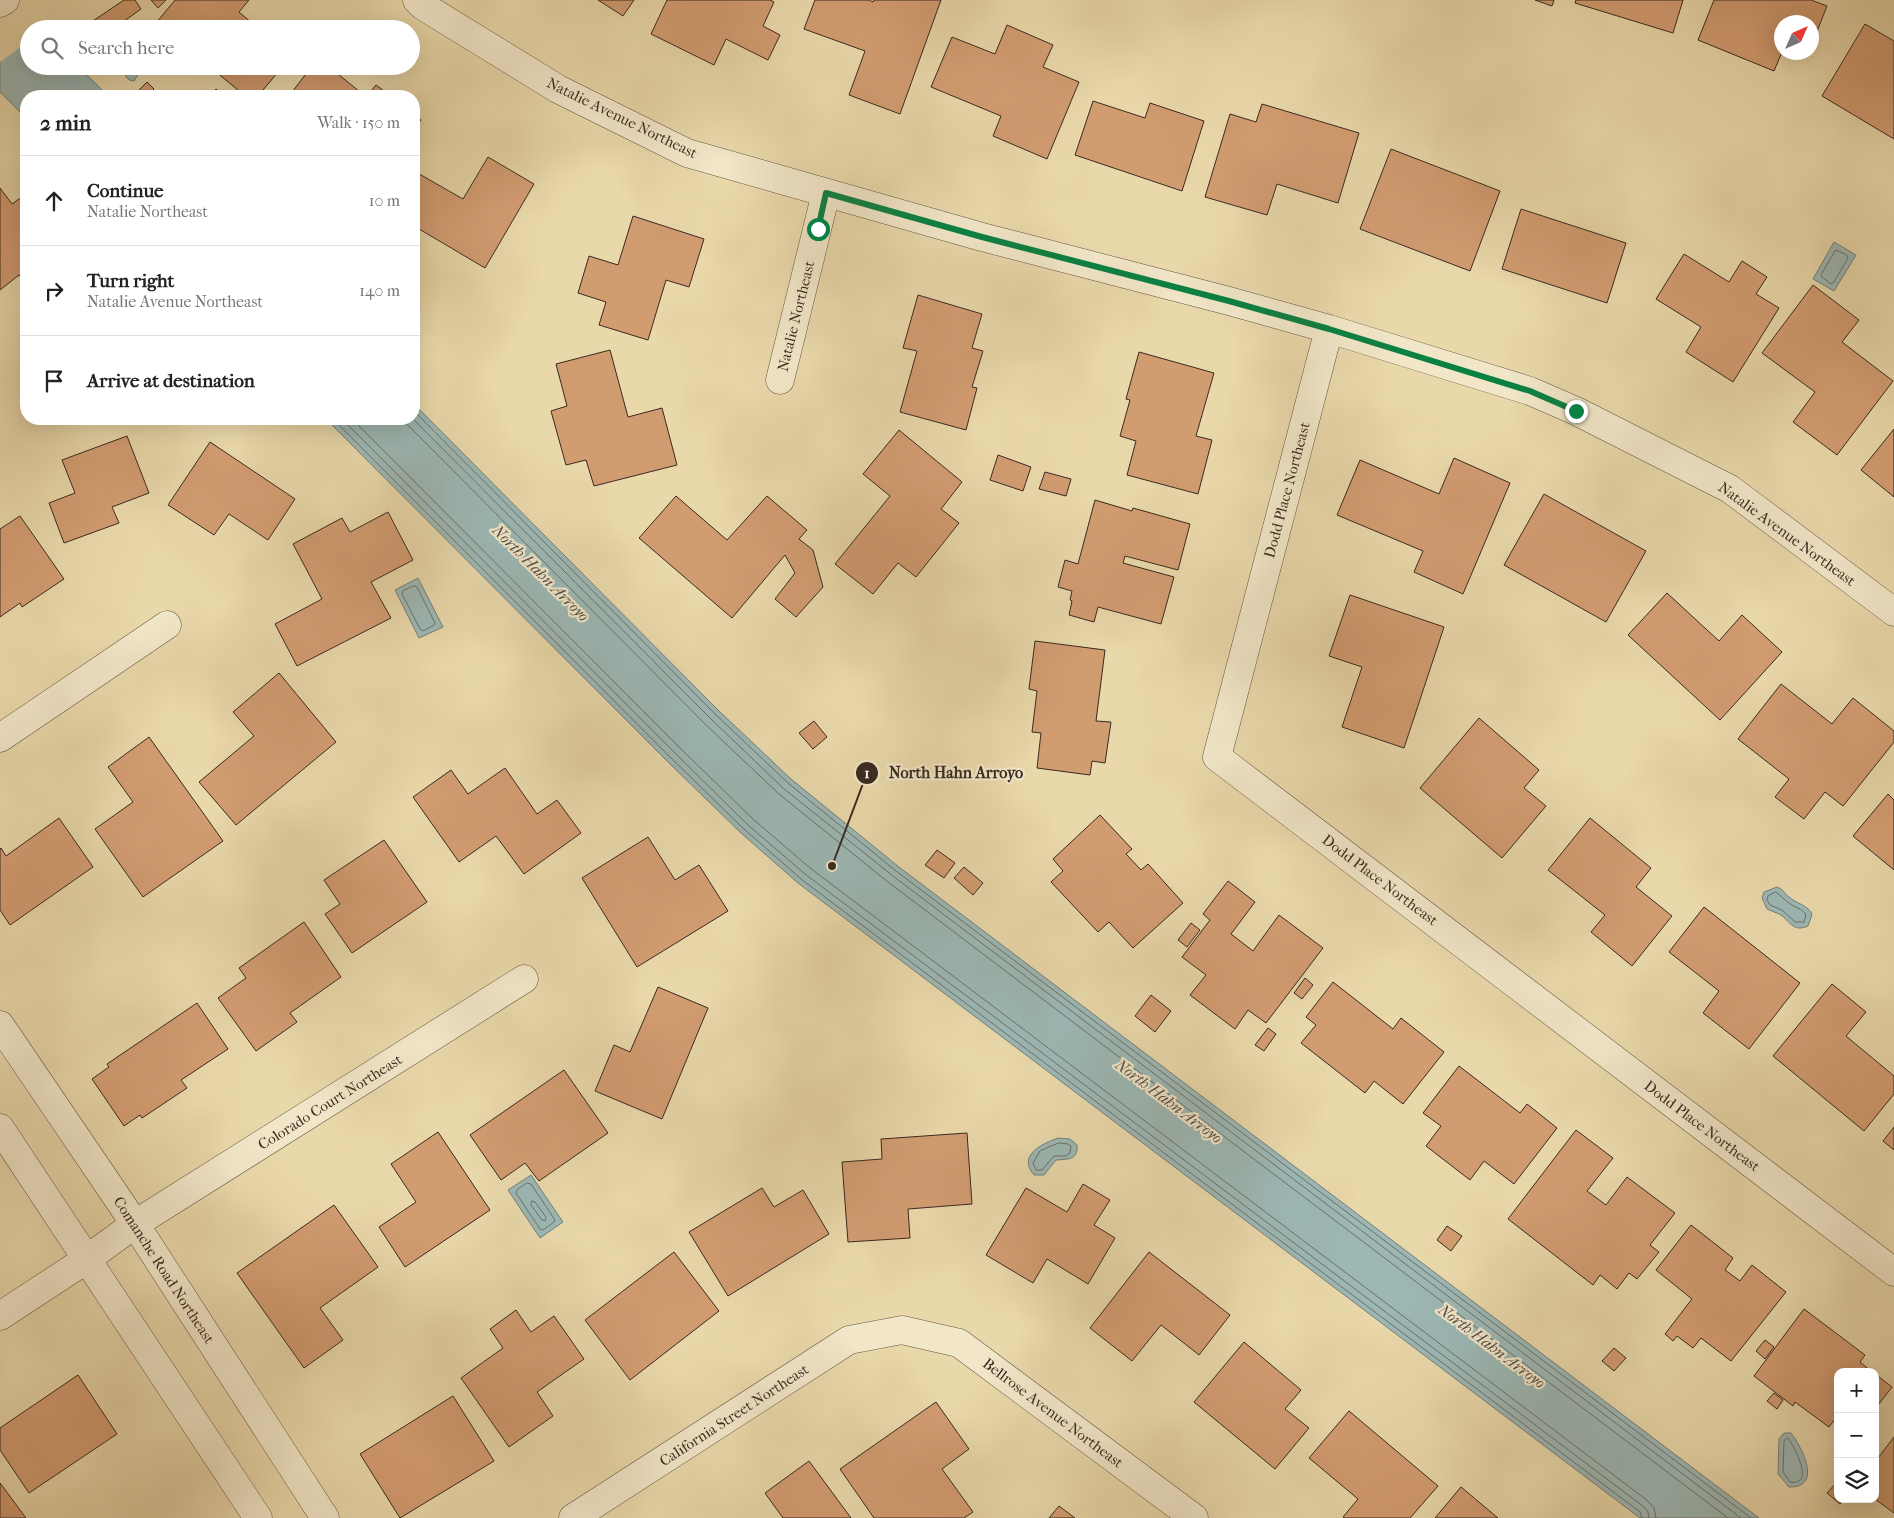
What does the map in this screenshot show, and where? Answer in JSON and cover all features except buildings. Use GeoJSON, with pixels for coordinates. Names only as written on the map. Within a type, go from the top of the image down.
{"type":"FeatureCollection","features":[{"type":"Feature","properties":{"kind":"street"},"geometry":{"type":"LineString","coordinates":[[0,3],[5,0]]}},
{"type":"Feature","properties":{"kind":"street","name":"Natalie Avenue Northeast"},"geometry":{"type":"LineString","coordinates":[[417,0],[423,6],[558,89],[688,153],[982,237],[1329,329],[1530,391],[1576,411],[1730,489],[1894,612]]}},
{"type":"Feature","properties":{"kind":"street","name":"Natalie Northeast"},"geometry":{"type":"LineString","coordinates":[[780,380],[826,193]]}},
{"type":"Feature","properties":{"kind":"street","name":"Dodd Place Northeast"},"geometry":{"type":"LineString","coordinates":[[1329,329],[1218,757],[1894,1272]]}},
{"type":"Feature","properties":{"kind":"street"},"geometry":{"type":"LineString","coordinates":[[0,738],[167,625]]}},
{"type":"Feature","properties":{"kind":"street","name":"Colorado Court Northeast"},"geometry":{"type":"LineString","coordinates":[[0,1316],[87,1259],[136,1224],[524,979]]}},
{"type":"Feature","properties":{"kind":"street","name":"Comanche Road Northeast"},"geometry":{"type":"LineString","coordinates":[[0,1025],[136,1224],[325,1518]]}},
{"type":"Feature","properties":{"kind":"street"},"geometry":{"type":"LineString","coordinates":[[0,1128],[258,1518]]}},
{"type":"Feature","properties":{"kind":"street","name":"California Street Northeast"},"geometry":{"type":"LineString","coordinates":[[573,1518],[849,1340],[902,1330]]}},
{"type":"Feature","properties":{"kind":"street","name":"Bellrose Avenue Northeast"},"geometry":{"type":"LineString","coordinates":[[902,1330],[959,1344],[1194,1518]]}},
{"type":"Feature","properties":{"kind":"water"},"geometry":{"type":"Polygon","coordinates":[[[0,0],[20,20],[20,75],[87,75],[102,90],[20,90],[20,112],[0,92],[0,0]]]}},
{"type":"Feature","properties":{"kind":"water"},"geometry":{"type":"Polygon","coordinates":[[[126,75],[138,75],[134,81],[127,78],[126,75]]]}},
{"type":"Feature","properties":{"kind":"water"},"geometry":{"type":"Polygon","coordinates":[[[1834,242],[1856,255],[1834,291],[1813,279],[1834,242]]]}},
{"type":"Feature","properties":{"kind":"water"},"geometry":{"type":"Polygon","coordinates":[[[420,410],[718,710],[791,779],[899,867],[1759,1518],[1640,1518],[798,883],[741,833],[332,425],[420,425],[420,410]]]}},
{"type":"Feature","properties":{"kind":"water"},"geometry":{"type":"Polygon","coordinates":[[[418,578],[443,627],[419,638],[395,590],[418,578]]]}},
{"type":"Feature","properties":{"kind":"water"},"geometry":{"type":"Polygon","coordinates":[[[1777,887],[1810,911],[1812,914],[1808,926],[1803,928],[1795,927],[1779,914],[1767,909],[1762,898],[1764,892],[1777,887]]]}},
{"type":"Feature","properties":{"kind":"water"},"geometry":{"type":"Polygon","coordinates":[[[1058,1138],[1070,1139],[1077,1145],[1076,1154],[1069,1159],[1056,1160],[1044,1175],[1034,1175],[1029,1168],[1030,1156],[1039,1147],[1058,1138]]]}},
{"type":"Feature","properties":{"kind":"water"},"geometry":{"type":"Polygon","coordinates":[[[531,1175],[563,1222],[540,1238],[508,1190],[531,1175]]]}},
{"type":"Feature","properties":{"kind":"water"},"geometry":{"type":"Polygon","coordinates":[[[1784,1433],[1791,1433],[1800,1447],[1807,1466],[1805,1481],[1799,1486],[1789,1487],[1778,1474],[1779,1439],[1784,1433]]]}},
{"type":"Feature","properties":{"kind":"pier"},"geometry":{"type":"Polygon","coordinates":[[[0,0],[15,0],[34,20],[20,20],[20,48],[0,62],[0,0]]]}},
{"type":"Feature","properties":{"kind":"place","name":"North Hahn Arroyo"},"geometry":{"type":"Point","coordinates":[832,866]}},
{"type":"Feature","properties":{"kind":"route"},"geometry":{"type":"LineString","coordinates":[[818,229],[826,193],[982,237],[1329,329],[1530,391],[1576,411]]}}]}
